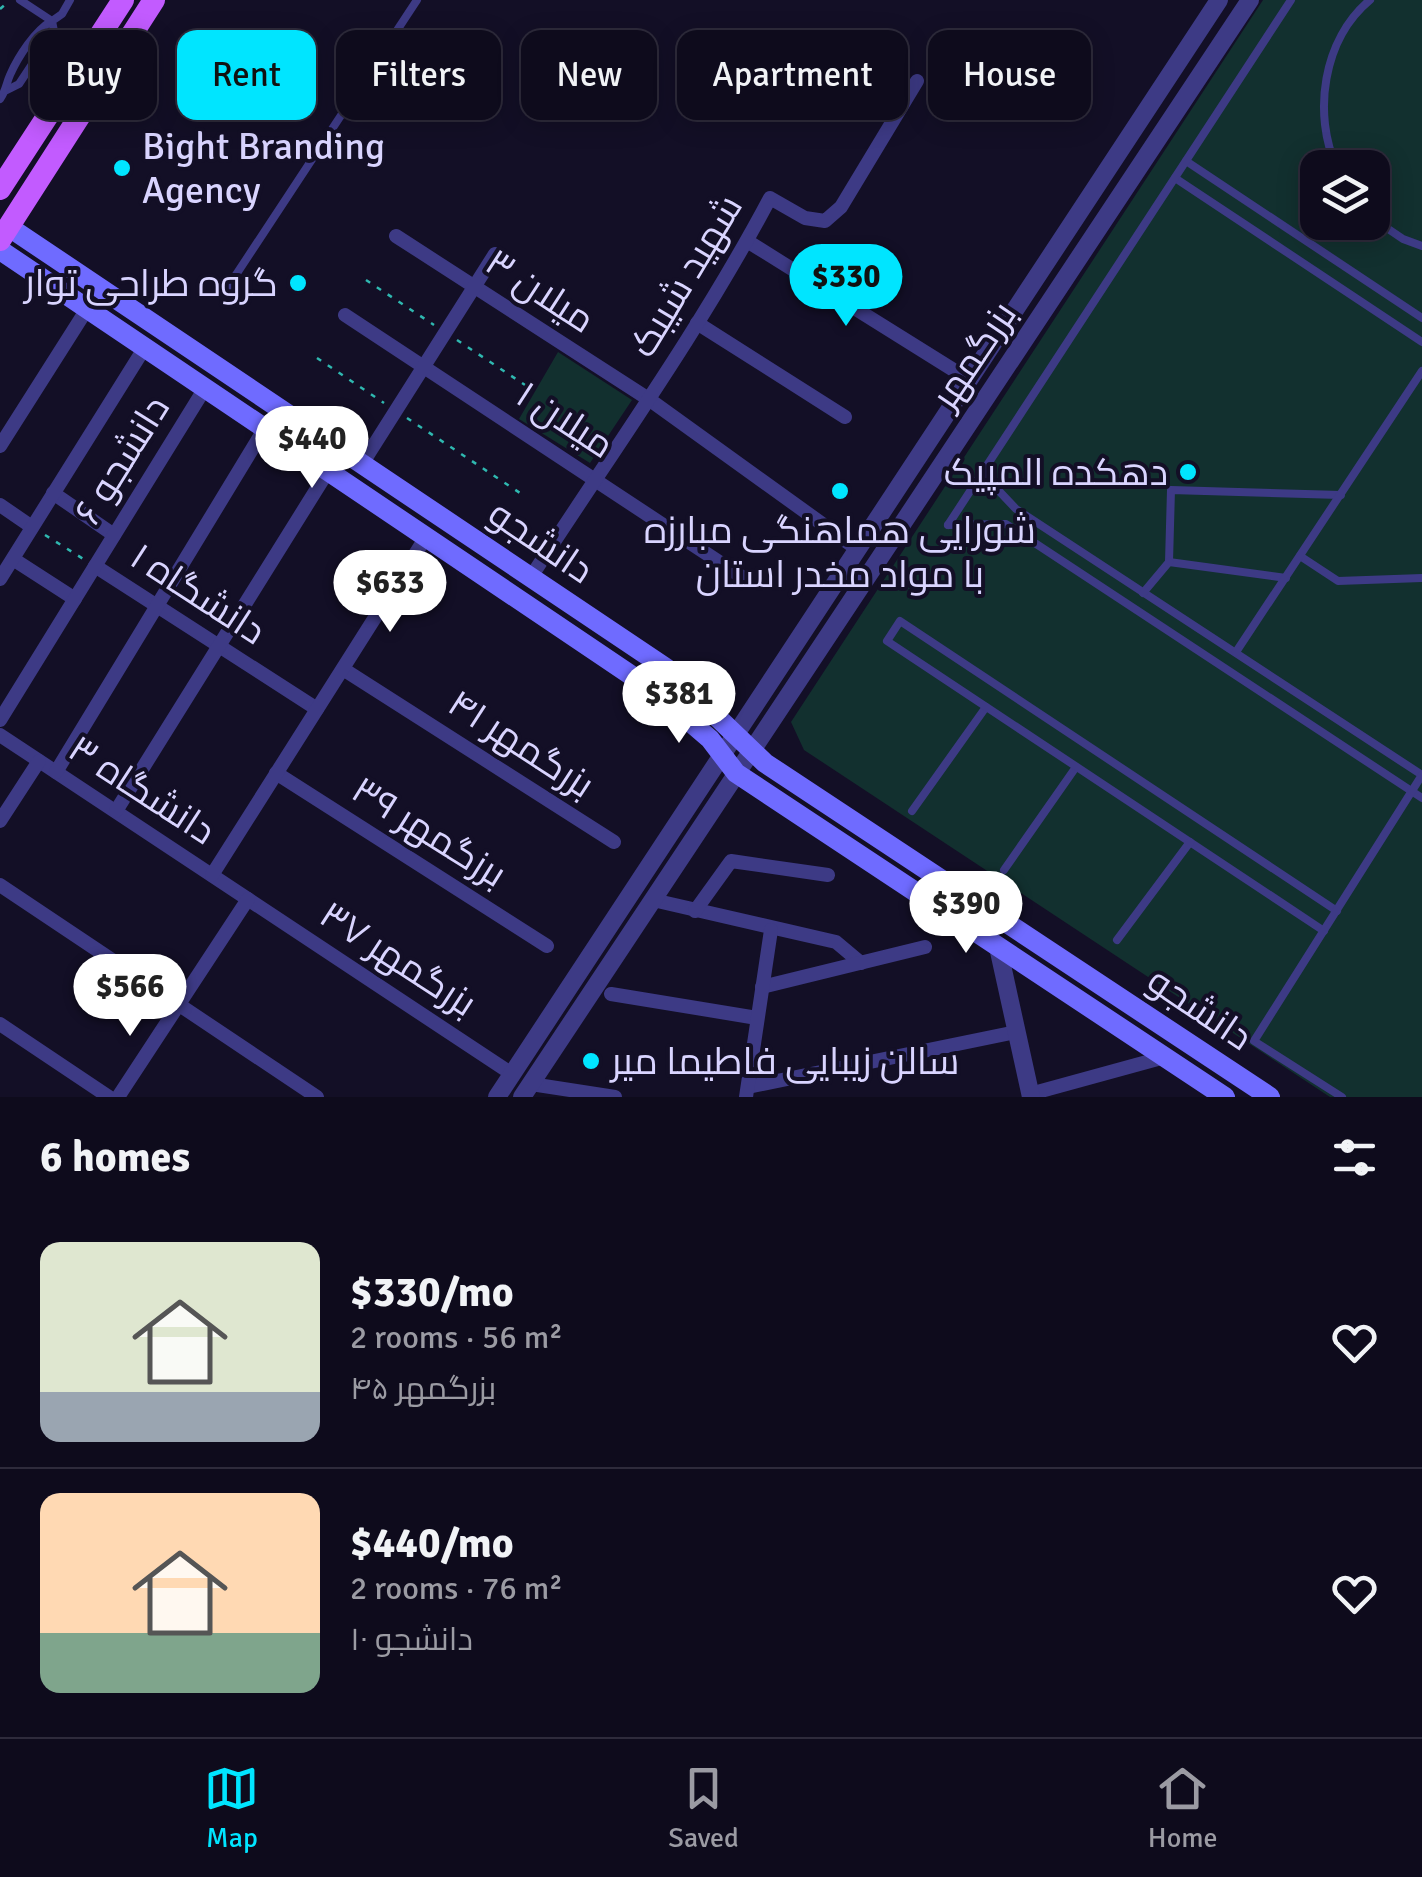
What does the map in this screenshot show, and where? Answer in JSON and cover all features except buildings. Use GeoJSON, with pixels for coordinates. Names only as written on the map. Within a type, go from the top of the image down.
{"type":"FeatureCollection","features":[{"type":"Feature","properties":{"kind":"main road"},"geometry":{"type":"LineString","coordinates":[[4,173],[123,0]]}},
{"type":"Feature","properties":{"kind":"main road"},"geometry":{"type":"LineString","coordinates":[[4,233],[154,0]]}},
{"type":"Feature","properties":{"kind":"main road","name":"دانشجو"},"geometry":{"type":"LineString","coordinates":[[4,233],[34,244],[666,668],[743,742],[1270,1097]]}},
{"type":"Feature","properties":{"kind":"main road"},"geometry":{"type":"LineString","coordinates":[[26,268],[25,253],[34,244]]}},
{"type":"Feature","properties":{"kind":"main road","name":"دانشجو"},"geometry":{"type":"LineString","coordinates":[[0,250],[653,690],[710,740],[736,773],[1222,1096]]}},
{"type":"Feature","properties":{"kind":"street","name":"بزرگمهر"},"geometry":{"type":"LineString","coordinates":[[527,1090],[736,773],[743,742],[856,549],[1219,0]]}},
{"type":"Feature","properties":{"kind":"street","name":"بزرگمهر"},"geometry":{"type":"LineString","coordinates":[[496,1097],[722,755],[743,742],[996,380],[1250,0]]}},
{"type":"Feature","properties":{"kind":"street","name":"شهید شیبک"},"geometry":{"type":"LineString","coordinates":[[531,577],[650,400],[748,241],[770,198],[805,218],[826,221],[840,207],[917,81]]}},
{"type":"Feature","properties":{"kind":"street"},"geometry":{"type":"LineString","coordinates":[[1142,116],[1163,130]]}},
{"type":"Feature","properties":{"kind":"street","name":"میلان ۳"},"geometry":{"type":"LineString","coordinates":[[396,236],[650,400],[856,549]]}},
{"type":"Feature","properties":{"kind":"street"},"geometry":{"type":"LineString","coordinates":[[748,241],[972,372],[996,380]]}},
{"type":"Feature","properties":{"kind":"street"},"geometry":{"type":"LineString","coordinates":[[362,464],[495,254]]}},
{"type":"Feature","properties":{"kind":"street"},"geometry":{"type":"LineString","coordinates":[[0,446],[87,308]]}},
{"type":"Feature","properties":{"kind":"street","name":"میلان ۱"},"geometry":{"type":"LineString","coordinates":[[345,315],[748,581]]}},
{"type":"Feature","properties":{"kind":"street"},"geometry":{"type":"LineString","coordinates":[[697,323],[845,418]]}},
{"type":"Feature","properties":{"kind":"street"},"geometry":{"type":"LineString","coordinates":[[0,579],[144,347]]}},
{"type":"Feature","properties":{"kind":"street","name":"دانشجو ۶"},"geometry":{"type":"LineString","coordinates":[[0,720],[205,388]]}},
{"type":"Feature","properties":{"kind":"street"},"geometry":{"type":"LineString","coordinates":[[56,772],[264,428]]}},
{"type":"Feature","properties":{"kind":"street"},"geometry":{"type":"LineString","coordinates":[[116,811],[328,471]]}},
{"type":"Feature","properties":{"kind":"street"},"geometry":{"type":"LineString","coordinates":[[54,494],[114,535]]}},
{"type":"Feature","properties":{"kind":"street"},"geometry":{"type":"LineString","coordinates":[[0,505],[32,527]]}},
{"type":"Feature","properties":{"kind":"street"},"geometry":{"type":"LineString","coordinates":[[212,875],[426,537]]}},
{"type":"Feature","properties":{"kind":"street"},"geometry":{"type":"LineString","coordinates":[[12,559],[75,599]]}},
{"type":"Feature","properties":{"kind":"street","name":"دانشگاه ۱"},"geometry":{"type":"LineString","coordinates":[[95,566],[317,709]]}},
{"type":"Feature","properties":{"kind":"street","name":"بزرگمهر ۴۱"},"geometry":{"type":"LineString","coordinates":[[342,669],[614,842]]}},
{"type":"Feature","properties":{"kind":"street","name":"دانشگاه ۳"},"geometry":{"type":"LineString","coordinates":[[0,735],[248,899]]}},
{"type":"Feature","properties":{"kind":"street"},"geometry":{"type":"LineString","coordinates":[[0,821],[39,761]]}},
{"type":"Feature","properties":{"kind":"street","name":"برزگمهر ۳۹"},"geometry":{"type":"LineString","coordinates":[[276,773],[547,946]]}},
{"type":"Feature","properties":{"kind":"street"},"geometry":{"type":"LineString","coordinates":[[695,911],[731,862],[828,875]]}},
{"type":"Feature","properties":{"kind":"street"},"geometry":{"type":"LineString","coordinates":[[0,885],[317,1097]]}},
{"type":"Feature","properties":{"kind":"street"},"geometry":{"type":"LineString","coordinates":[[118,1097],[248,899]]}},
{"type":"Feature","properties":{"kind":"street","name":"بزرگمهر ۳۷"},"geometry":{"type":"LineString","coordinates":[[248,899],[512,1074]]}},
{"type":"Feature","properties":{"kind":"street"},"geometry":{"type":"LineString","coordinates":[[653,900],[836,942],[861,963]]}},
{"type":"Feature","properties":{"kind":"street"},"geometry":{"type":"LineString","coordinates":[[771,930],[747,1092],[1016,1032]]}},
{"type":"Feature","properties":{"kind":"street"},"geometry":{"type":"LineString","coordinates":[[762,987],[924,947]]}},
{"type":"Feature","properties":{"kind":"street"},"geometry":{"type":"LineString","coordinates":[[998,947],[1030,1095],[1165,1058]]}},
{"type":"Feature","properties":{"kind":"street"},"geometry":{"type":"LineString","coordinates":[[611,994],[758,1018]]}},
{"type":"Feature","properties":{"kind":"street"},"geometry":{"type":"LineString","coordinates":[[0,1024],[109,1097]]}},
{"type":"Feature","properties":{"kind":"street"},"geometry":{"type":"LineString","coordinates":[[527,1090],[615,1097]]}},
{"type":"Feature","properties":{"kind":"lane"},"geometry":{"type":"LineString","coordinates":[[0,99],[6,90],[19,84],[54,31],[52,21],[20,0]]}},
{"type":"Feature","properties":{"kind":"lane"},"geometry":{"type":"LineString","coordinates":[[52,21],[62,14],[70,0]]}},
{"type":"Feature","properties":{"kind":"lane"},"geometry":{"type":"LineString","coordinates":[[222,296],[418,0]]}},
{"type":"Feature","properties":{"kind":"lane"},"geometry":{"type":"LineString","coordinates":[[1291,0],[948,525],[1006,524],[1422,798]]}},
{"type":"Feature","properties":{"kind":"lane"},"geometry":{"type":"LineString","coordinates":[[1330,150],[1323,114],[1326,75],[1340,38],[1370,0]]}},
{"type":"Feature","properties":{"kind":"lane"},"geometry":{"type":"LineString","coordinates":[[1186,161],[1422,318]]}},
{"type":"Feature","properties":{"kind":"lane"},"geometry":{"type":"LineString","coordinates":[[1175,178],[1422,342]]}},
{"type":"Feature","properties":{"kind":"lane"},"geometry":{"type":"LineString","coordinates":[[1390,230],[1422,246]]}},
{"type":"Feature","properties":{"kind":"lane"},"geometry":{"type":"LineString","coordinates":[[1236,652],[1422,370]]}},
{"type":"Feature","properties":{"kind":"lane"},"geometry":{"type":"LineString","coordinates":[[982,474],[1016,508],[1422,775],[1254,1041],[1342,1097]]}},
{"type":"Feature","properties":{"kind":"lane"},"geometry":{"type":"LineString","coordinates":[[1143,593],[1169,562],[1171,490],[1340,495]]}},
{"type":"Feature","properties":{"kind":"lane"},"geometry":{"type":"LineString","coordinates":[[1300,556],[1338,581],[1422,578]]}},
{"type":"Feature","properties":{"kind":"lane"},"geometry":{"type":"LineString","coordinates":[[1169,562],[1286,578]]}},
{"type":"Feature","properties":{"kind":"lane"},"geometry":{"type":"LineString","coordinates":[[1324,931],[887,641],[900,621],[1337,911]]}},
{"type":"Feature","properties":{"kind":"lane"},"geometry":{"type":"LineString","coordinates":[[912,811],[986,707]]}},
{"type":"Feature","properties":{"kind":"lane"},"geometry":{"type":"LineString","coordinates":[[1004,870],[1076,767]]}},
{"type":"Feature","properties":{"kind":"lane"},"geometry":{"type":"LineString","coordinates":[[1117,940],[1190,842]]}},
{"type":"Feature","properties":{"kind":"path"},"geometry":{"type":"LineString","coordinates":[[0,10],[7,3]]}},
{"type":"Feature","properties":{"kind":"path"},"geometry":{"type":"LineString","coordinates":[[317,358],[523,495]]}},
{"type":"Feature","properties":{"kind":"path"},"geometry":{"type":"LineString","coordinates":[[32,527],[95,566]]}},
{"type":"Feature","properties":{"kind":"green space","name":"دهکده المپیک"},"geometry":{"type":"Polygon","coordinates":[[[1263,0],[1422,0],[1422,1097],[1330,1097],[804,750],[791,722],[1263,0]]]}},
{"type":"Feature","properties":{"kind":"green space"},"geometry":{"type":"Polygon","coordinates":[[[558,352],[632,400],[590,463],[519,419],[558,352]]]}},
{"type":"Feature","properties":{"kind":"place","name":"Bight Branding Agency"},"geometry":{"type":"Point","coordinates":[122,168]}},
{"type":"Feature","properties":{"kind":"place","name":"گروه طراحی توار"},"geometry":{"type":"Point","coordinates":[298,283]}},
{"type":"Feature","properties":{"kind":"place","name":"دهکده المپیک"},"geometry":{"type":"Point","coordinates":[1188,472]}},
{"type":"Feature","properties":{"kind":"place","name":"شورایی هماهنگی مبارزه با مواد مخدر استان"},"geometry":{"type":"Point","coordinates":[840,491]}},
{"type":"Feature","properties":{"kind":"place","name":"سالن زیبایی فاطیما میر"},"geometry":{"type":"Point","coordinates":[591,1061]}}]}
